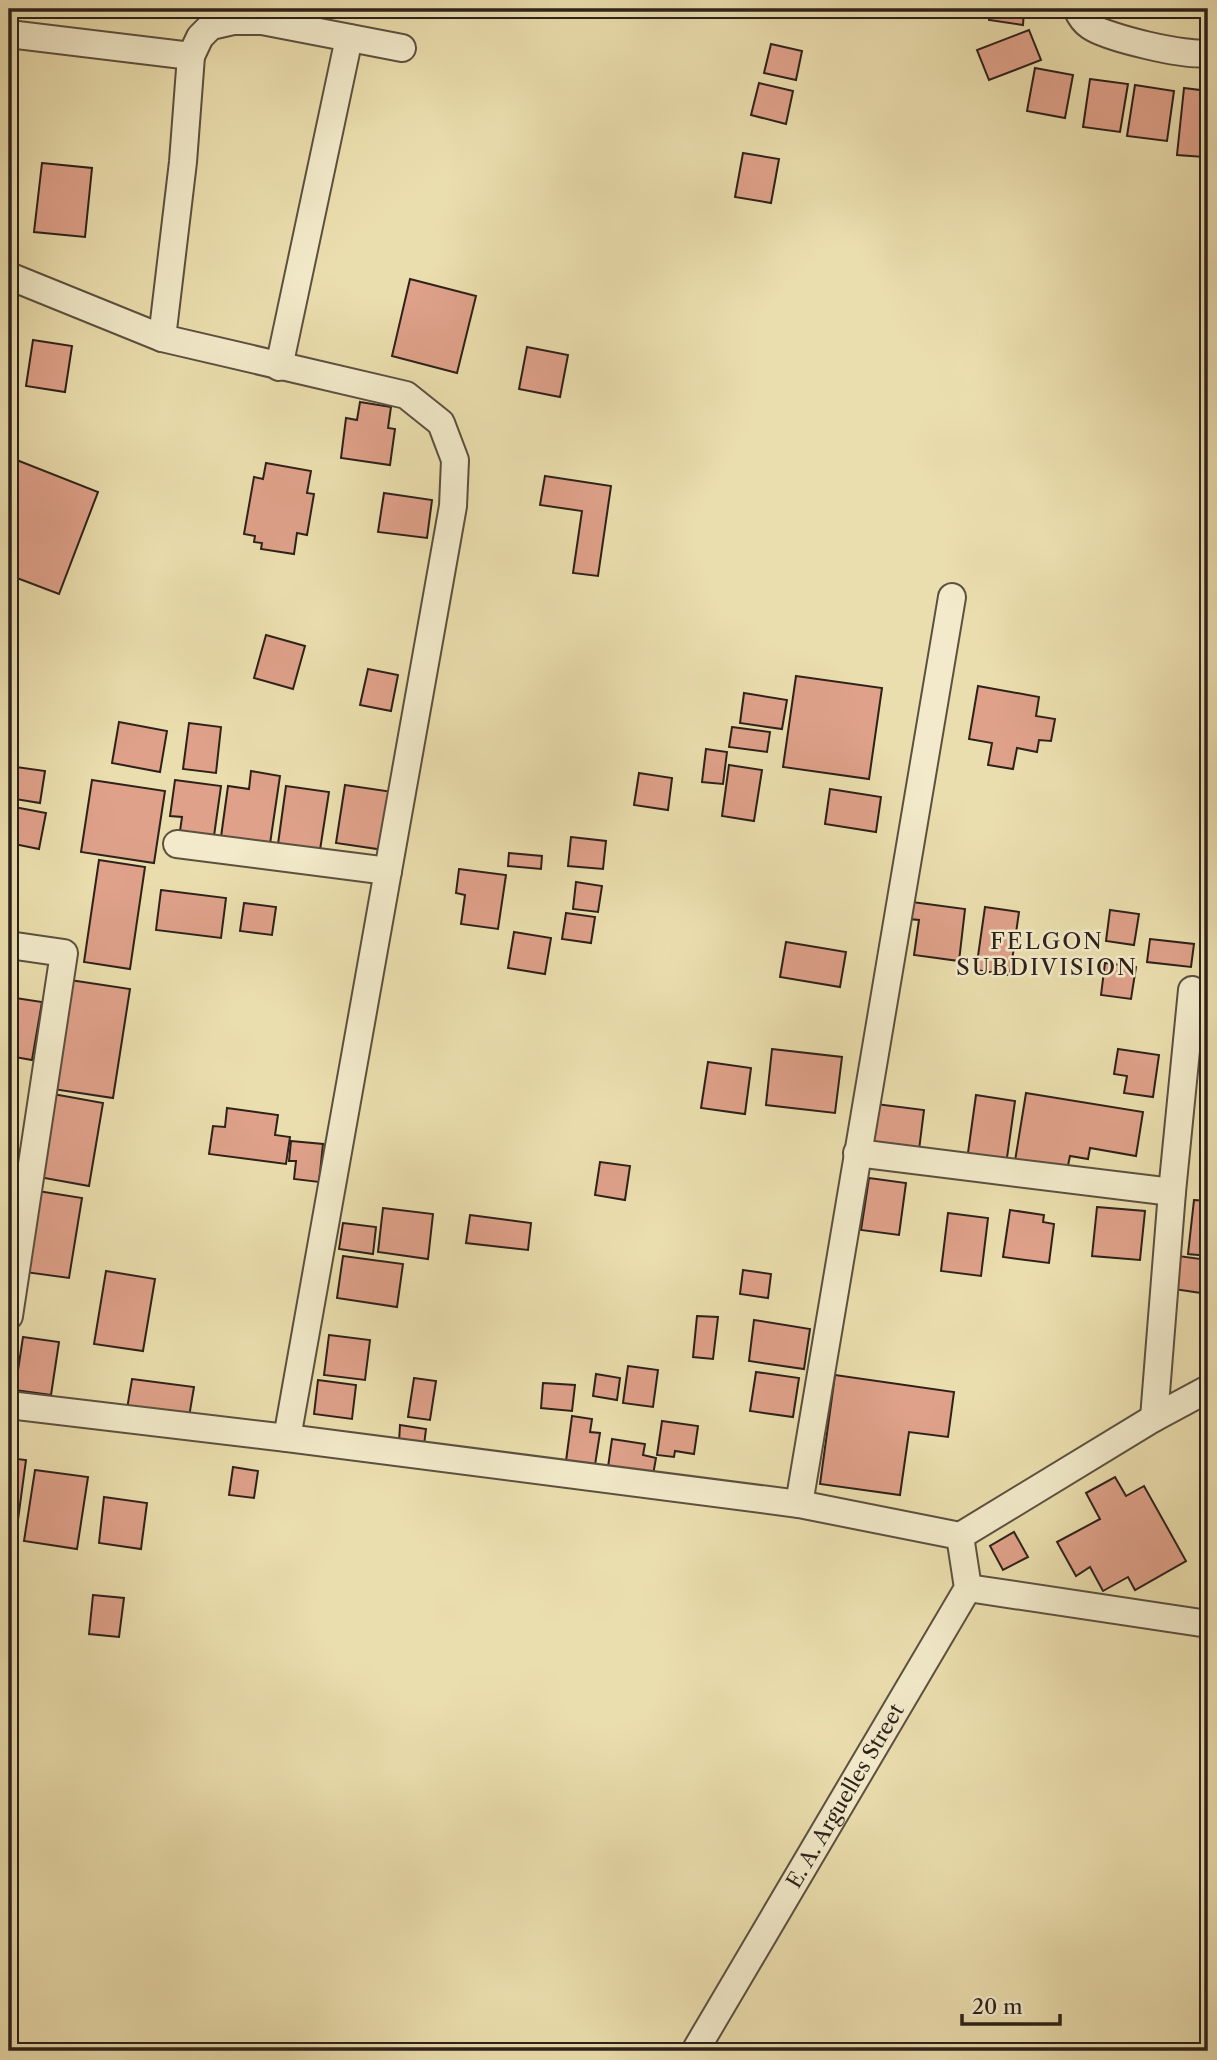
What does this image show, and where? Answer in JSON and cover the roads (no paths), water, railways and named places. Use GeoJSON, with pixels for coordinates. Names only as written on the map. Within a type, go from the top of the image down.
{"type":"FeatureCollection","features":[{"type":"Feature","properties":{"kind":"street"},"geometry":{"type":"LineString","coordinates":[[1077,9],[1092,28],[1112,36],[1191,54],[1208,53]]}},
{"type":"Feature","properties":{"kind":"street"},"geometry":{"type":"LineString","coordinates":[[162,338],[183,162],[191,56],[200,37],[211,26],[233,21],[262,21],[402,48]]}},
{"type":"Feature","properties":{"kind":"street"},"geometry":{"type":"LineString","coordinates":[[9,34],[191,56]]}},
{"type":"Feature","properties":{"kind":"street"},"geometry":{"type":"LineString","coordinates":[[279,367],[349,38]]}},
{"type":"Feature","properties":{"kind":"street"},"geometry":{"type":"LineString","coordinates":[[9,276],[162,338],[406,395],[442,423],[455,460],[453,506],[287,1438]]}},
{"type":"Feature","properties":{"kind":"street"},"geometry":{"type":"LineString","coordinates":[[799,1503],[952,597]]}},
{"type":"Feature","properties":{"kind":"street"},"geometry":{"type":"LineString","coordinates":[[177,844],[388,871]]}},
{"type":"Feature","properties":{"kind":"street"},"geometry":{"type":"LineString","coordinates":[[9,945],[64,953],[9,1316]]}},
{"type":"Feature","properties":{"kind":"street"},"geometry":{"type":"LineString","coordinates":[[1154,1418],[1192,990]]}},
{"type":"Feature","properties":{"kind":"street"},"geometry":{"type":"LineString","coordinates":[[858,1153],[1172,1192]]}},
{"type":"Feature","properties":{"kind":"street"},"geometry":{"type":"LineString","coordinates":[[9,1405],[799,1503],[960,1536],[1154,1418],[1208,1390]]}},
{"type":"Feature","properties":{"kind":"street"},"geometry":{"type":"LineString","coordinates":[[960,1536],[968,1588],[1208,1624]]}},
{"type":"Feature","properties":{"kind":"street","name":"E. A. Arguelles Street"},"geometry":{"type":"LineString","coordinates":[[695,2051],[968,1588]]}},
{"type":"Feature","properties":{"kind":"district","name":"FELGON SUBDIVISION"},"geometry":{"type":"Point","coordinates":[1047,954]}}]}
